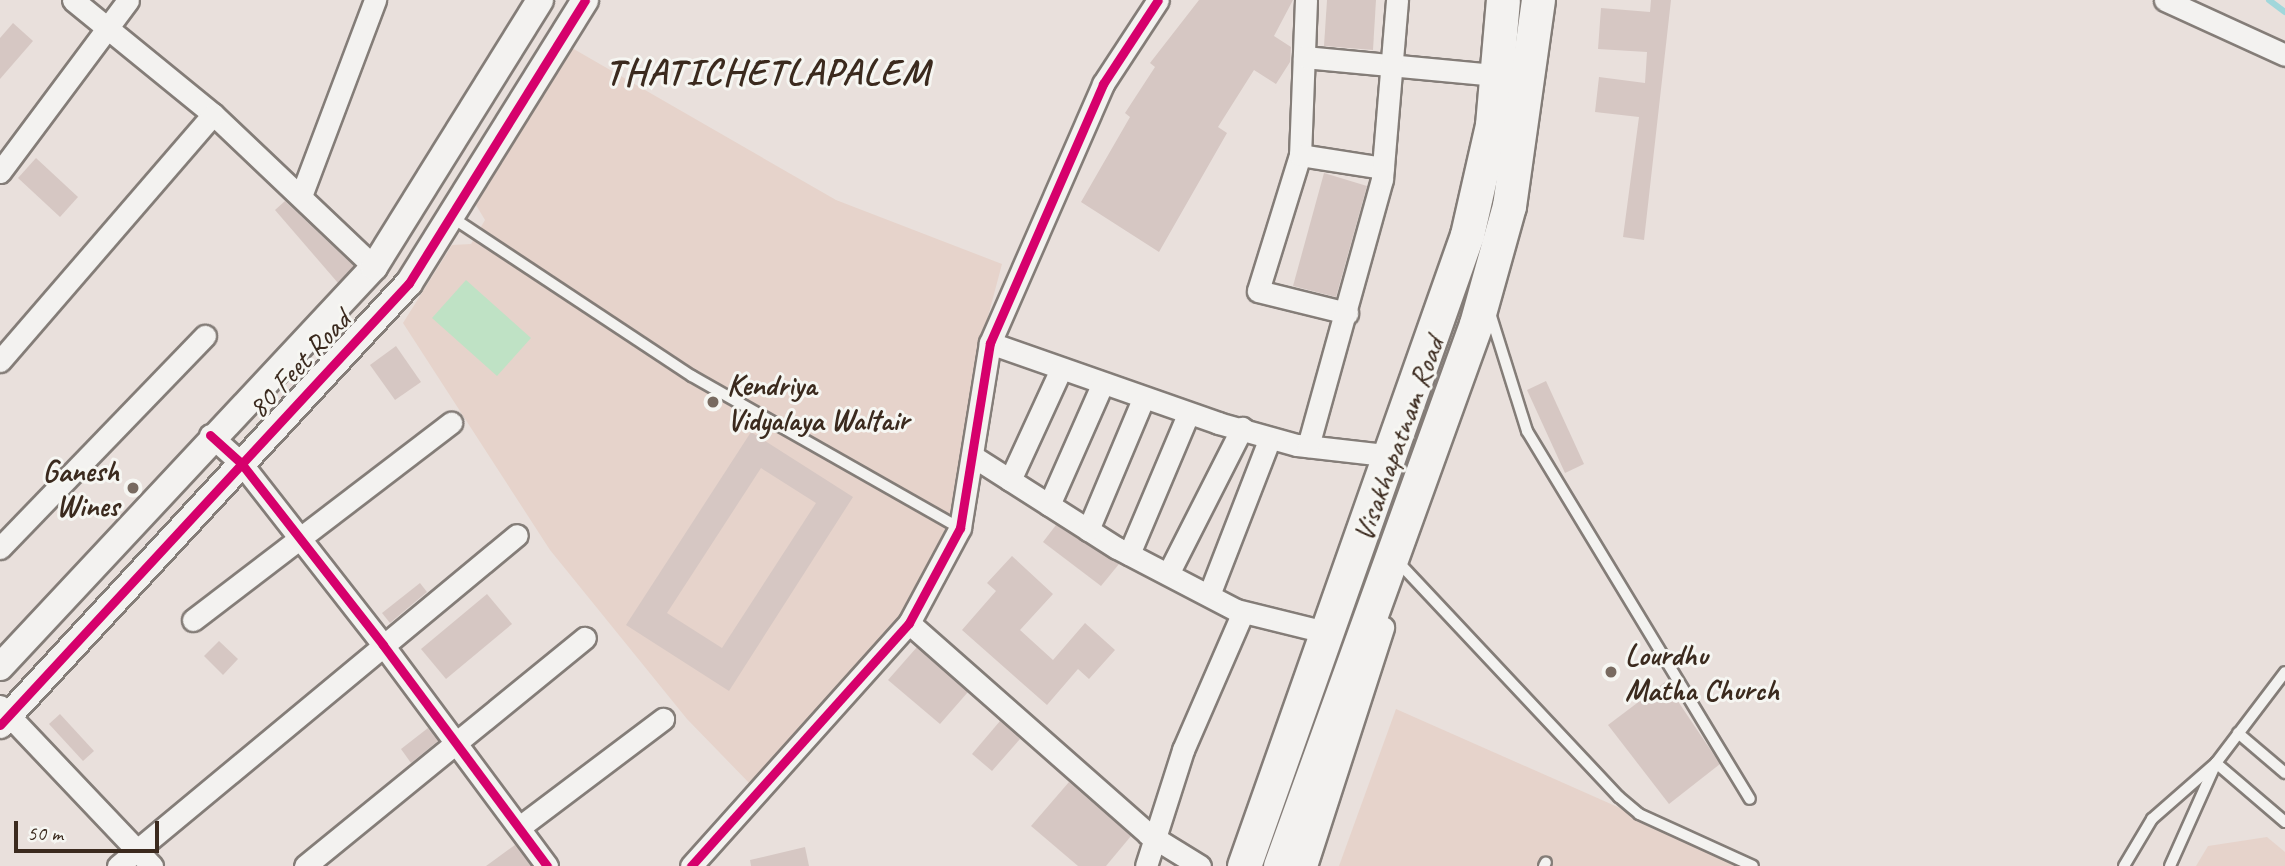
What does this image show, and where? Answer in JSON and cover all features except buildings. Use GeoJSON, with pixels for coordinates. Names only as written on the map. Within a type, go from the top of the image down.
{"type":"FeatureCollection","features":[{"type":"Feature","properties":{"kind":"main road","name":"Visakhapatnam Road"},"geometry":{"type":"LineString","coordinates":[[1244,866],[1393,456],[1466,235],[1496,75],[1503,0]]}},
{"type":"Feature","properties":{"kind":"main road"},"geometry":{"type":"LineString","coordinates":[[1280,866],[1440,423],[1485,290],[1511,194],[1538,0]]}},
{"type":"Feature","properties":{"kind":"street"},"geometry":{"type":"LineString","coordinates":[[73,0],[213,114],[374,267]]}},
{"type":"Feature","properties":{"kind":"street"},"geometry":{"type":"LineString","coordinates":[[0,172],[103,27],[128,0]]}},
{"type":"Feature","properties":{"kind":"street"},"geometry":{"type":"LineString","coordinates":[[301,196],[375,0]]}},
{"type":"Feature","properties":{"kind":"street","name":"80 Feet Road"},"geometry":{"type":"LineString","coordinates":[[0,667],[211,435],[374,267],[420,198],[540,0]]}},
{"type":"Feature","properties":{"kind":"street","name":"80 Feet Road"},"geometry":{"type":"LineString","coordinates":[[3,715],[409,283],[585,0]]}},
{"type":"Feature","properties":{"kind":"street"},"geometry":{"type":"LineString","coordinates":[[1306,0],[1300,155],[1258,291],[1347,313]]}},
{"type":"Feature","properties":{"kind":"street"},"geometry":{"type":"LineString","coordinates":[[1308,446],[1327,364],[1347,313],[1383,168],[1397,0]]}},
{"type":"Feature","properties":{"kind":"street"},"geometry":{"type":"LineString","coordinates":[[2165,0],[2285,55]]}},
{"type":"Feature","properties":{"kind":"street"},"geometry":{"type":"LineString","coordinates":[[698,864],[909,623],[960,528],[974,457],[990,343],[1103,84],[1154,2]]}},
{"type":"Feature","properties":{"kind":"street"},"geometry":{"type":"LineString","coordinates":[[1304,57],[1496,75]]}},
{"type":"Feature","properties":{"kind":"street"},"geometry":{"type":"LineString","coordinates":[[0,361],[213,114]]}},
{"type":"Feature","properties":{"kind":"street"},"geometry":{"type":"LineString","coordinates":[[1300,155],[1383,168]]}},
{"type":"Feature","properties":{"kind":"street"},"geometry":{"type":"LineString","coordinates":[[420,198],[450,216]]}},
{"type":"Feature","properties":{"kind":"street"},"geometry":{"type":"LineString","coordinates":[[0,548],[205,336]]}},
{"type":"Feature","properties":{"kind":"street"},"geometry":{"type":"LineString","coordinates":[[990,343],[1143,399],[1270,438],[1308,446],[1393,456]]}},
{"type":"Feature","properties":{"kind":"street"},"geometry":{"type":"LineString","coordinates":[[1010,480],[1061,369]]}},
{"type":"Feature","properties":{"kind":"street"},"geometry":{"type":"LineString","coordinates":[[1049,505],[1102,385]]}},
{"type":"Feature","properties":{"kind":"street"},"geometry":{"type":"LineString","coordinates":[[1088,530],[1143,399]]}},
{"type":"Feature","properties":{"kind":"street"},"geometry":{"type":"LineString","coordinates":[[1129,554],[1188,414]]}},
{"type":"Feature","properties":{"kind":"street"},"geometry":{"type":"LineString","coordinates":[[193,620],[452,423]]}},
{"type":"Feature","properties":{"kind":"street"},"geometry":{"type":"LineString","coordinates":[[1306,866],[1402,566],[1440,423]]}},
{"type":"Feature","properties":{"kind":"street"},"geometry":{"type":"LineString","coordinates":[[1168,573],[1241,428]]}},
{"type":"Feature","properties":{"kind":"street"},"geometry":{"type":"LineString","coordinates":[[211,435],[241,463],[297,541],[383,645],[521,826],[547,866]]}},
{"type":"Feature","properties":{"kind":"street"},"geometry":{"type":"LineString","coordinates":[[1209,595],[1270,438]]}},
{"type":"Feature","properties":{"kind":"street"},"geometry":{"type":"LineString","coordinates":[[974,457],[1129,554],[1243,612],[1329,633]]}},
{"type":"Feature","properties":{"kind":"street"},"geometry":{"type":"LineString","coordinates":[[118,866],[517,535]]}},
{"type":"Feature","properties":{"kind":"street"},"geometry":{"type":"LineString","coordinates":[[1146,866],[1183,750],[1243,612]]}},
{"type":"Feature","properties":{"kind":"street"},"geometry":{"type":"LineString","coordinates":[[909,623],[1155,838],[1200,866]]}},
{"type":"Feature","properties":{"kind":"street"},"geometry":{"type":"LineString","coordinates":[[305,866],[585,638]]}},
{"type":"Feature","properties":{"kind":"street"},"geometry":{"type":"LineString","coordinates":[[3,715],[152,866]]}},
{"type":"Feature","properties":{"kind":"street"},"geometry":{"type":"LineString","coordinates":[[521,826],[663,719]]}},
{"type":"Feature","properties":{"kind":"lane"},"geometry":{"type":"LineString","coordinates":[[450,216],[692,376],[960,528]]}},
{"type":"Feature","properties":{"kind":"lane"},"geometry":{"type":"LineString","coordinates":[[1485,290],[1504,373],[1527,432],[1750,799]]}},
{"type":"Feature","properties":{"kind":"lane"},"geometry":{"type":"LineString","coordinates":[[1402,566],[1619,797],[1639,814],[1753,866]]}},
{"type":"Feature","properties":{"kind":"lane"},"geometry":{"type":"LineString","coordinates":[[2170,866],[2216,763],[2285,673]]}},
{"type":"Feature","properties":{"kind":"lane"},"geometry":{"type":"LineString","coordinates":[[2238,733],[2285,774]]}},
{"type":"Feature","properties":{"kind":"lane"},"geometry":{"type":"LineString","coordinates":[[2216,763],[2285,822]]}},
{"type":"Feature","properties":{"kind":"lane"},"geometry":{"type":"LineString","coordinates":[[2124,866],[2152,819],[2216,763]]}},
{"type":"Feature","properties":{"kind":"shaded area","name":"Kendriya Vidyalaya Waltair"},"geometry":{"type":"Polygon","coordinates":[[[572,48],[836,200],[1002,264],[973,373],[957,510],[904,613],[753,787],[687,719],[550,550],[403,323],[452,245],[471,244],[485,220],[476,205],[572,48]]]}},
{"type":"Feature","properties":{"kind":"shaded area"},"geometry":{"type":"Polygon","coordinates":[[[1396,709],[1751,866],[1339,866],[1396,709]]]}},
{"type":"Feature","properties":{"kind":"shaded area"},"geometry":{"type":"Polygon","coordinates":[[[2267,837],[2285,852],[2285,866],[2196,866],[2208,846],[2267,837]]]}},
{"type":"Feature","properties":{"kind":"green space"},"geometry":{"type":"Polygon","coordinates":[[[466,280],[531,338],[497,376],[432,318],[466,280]]]}},
{"type":"Feature","properties":{"kind":"waterway"},"geometry":{"type":"LineString","coordinates":[[2269,0],[2285,12]]}},
{"type":"Feature","properties":{"kind":"cycle path"},"geometry":{"type":"LineString","coordinates":[[0,725],[409,283],[585,0]]}},
{"type":"Feature","properties":{"kind":"cycle path"},"geometry":{"type":"LineString","coordinates":[[691,866],[909,623],[960,528],[990,343],[1103,84],[1158,0]]}},
{"type":"Feature","properties":{"kind":"cycle path"},"geometry":{"type":"LineString","coordinates":[[210,435],[241,463],[383,645],[547,866]]}},
{"type":"Feature","properties":{"kind":"place","name":"Kendriya Vidyalaya Waltair"},"geometry":{"type":"Point","coordinates":[713,402]}},
{"type":"Feature","properties":{"kind":"place","name":"Ganesh Wines"},"geometry":{"type":"Point","coordinates":[133,488]}},
{"type":"Feature","properties":{"kind":"place","name":"Lourdhu Matha Church"},"geometry":{"type":"Point","coordinates":[1611,672]}},
{"type":"Feature","properties":{"kind":"district","name":"THATICHETLAPALEM"},"geometry":{"type":"Point","coordinates":[768,72]}}]}
